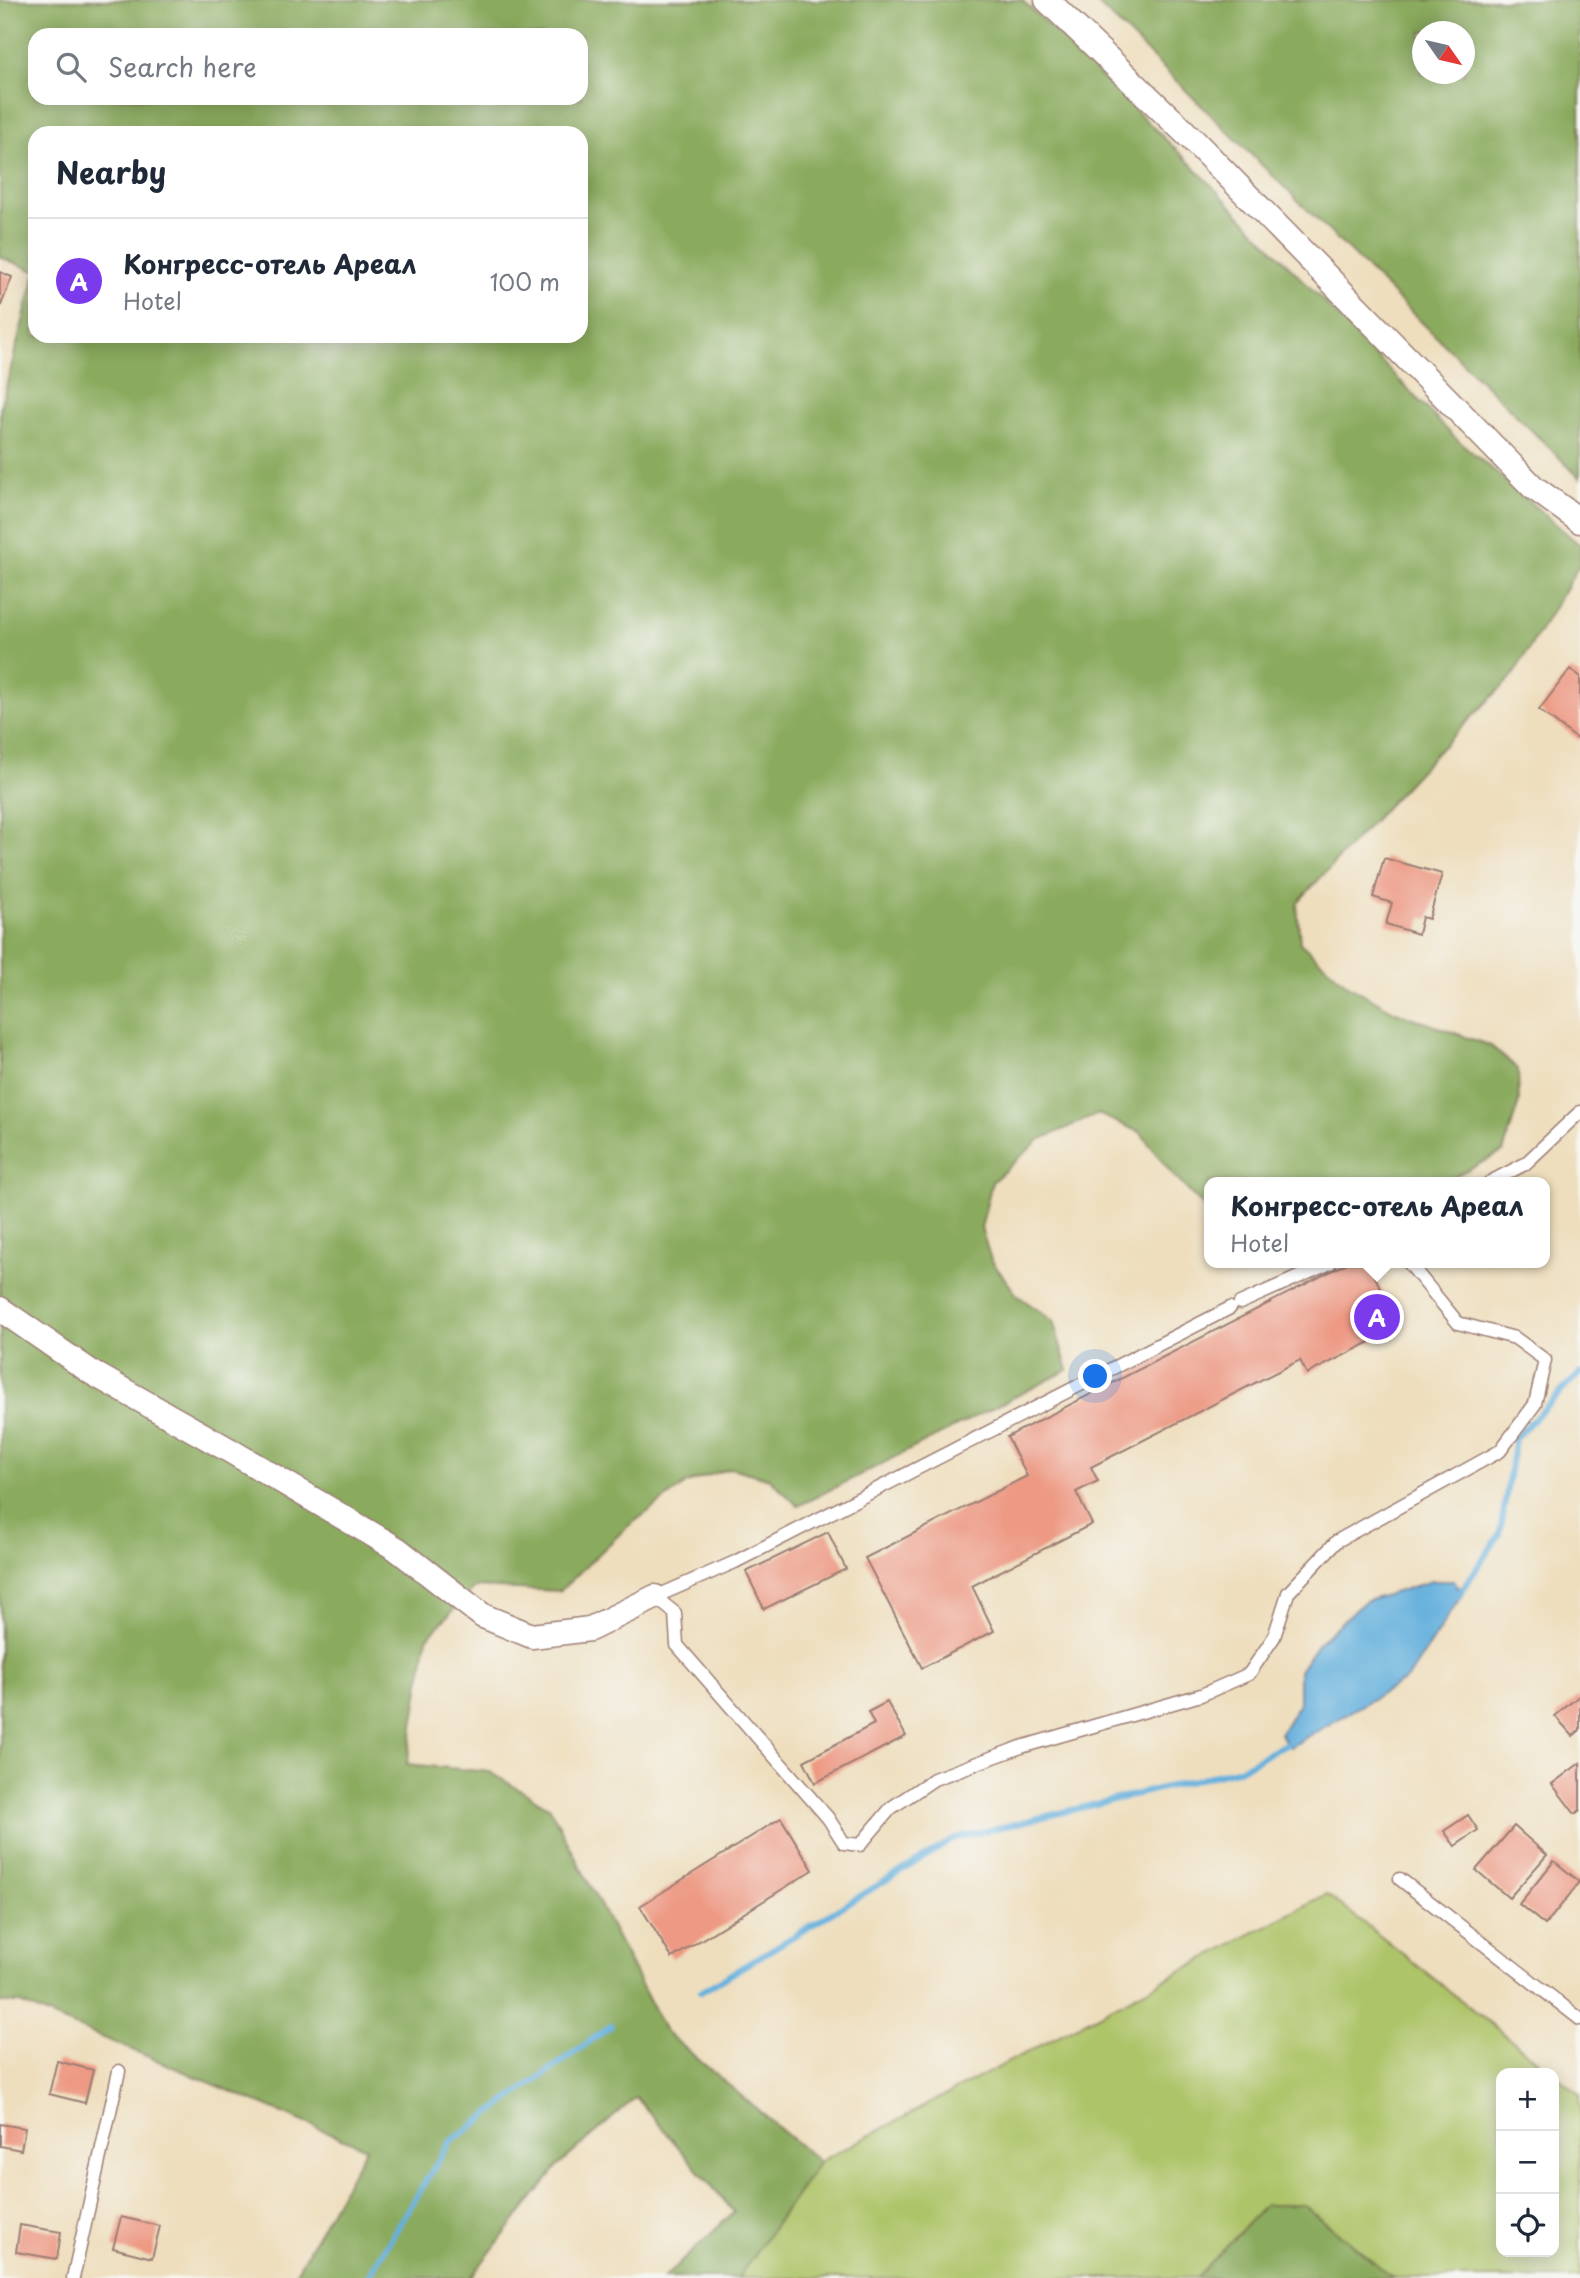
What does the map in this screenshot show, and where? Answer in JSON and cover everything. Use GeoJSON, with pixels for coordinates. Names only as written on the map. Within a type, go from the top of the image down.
{"type":"FeatureCollection","features":[{"type":"Feature","properties":{"kind":"street"},"geometry":{"type":"LineString","coordinates":[[1047,0],[1193,140],[1533,487],[1580,521]]}},
{"type":"Feature","properties":{"kind":"street"},"geometry":{"type":"LineString","coordinates":[[0,1309],[91,1372],[397,1549],[483,1616],[532,1636],[590,1629],[655,1597]]}},
{"type":"Feature","properties":{"kind":"lane"},"geometry":{"type":"LineString","coordinates":[[1500,1177],[1525,1164],[1580,1112]]}},
{"type":"Feature","properties":{"kind":"lane"},"geometry":{"type":"LineString","coordinates":[[1318,1268],[1235,1306],[734,1562],[655,1597],[675,1613],[677,1646],[828,1818],[844,1843],[860,1845],[891,1808],[934,1779],[1020,1747],[1201,1695],[1249,1674],[1274,1637],[1287,1593],[1337,1541],[1500,1451],[1535,1404],[1545,1360],[1515,1338],[1458,1323],[1413,1268]]}},
{"type":"Feature","properties":{"kind":"lane"},"geometry":{"type":"LineString","coordinates":[[1400,1879],[1580,2019]]}},
{"type":"Feature","properties":{"kind":"lane"},"geometry":{"type":"LineString","coordinates":[[73,2278],[119,2071]]}},
{"type":"Feature","properties":{"kind":"green space"},"geometry":{"type":"Polygon","coordinates":[[[0,0],[1022,0],[1191,164],[1453,436],[1580,545],[1580,564],[1512,677],[1439,750],[1297,903],[1300,943],[1348,985],[1396,1012],[1491,1046],[1518,1069],[1519,1102],[1503,1152],[1453,1177],[1204,1177],[1204,1207],[1173,1175],[1140,1132],[1098,1114],[1039,1140],[992,1182],[981,1228],[991,1260],[1017,1295],[1053,1321],[1068,1370],[798,1506],[770,1479],[731,1468],[687,1483],[627,1527],[560,1591],[475,1587],[427,1638],[407,1764],[490,1772],[550,1808],[665,2031],[819,2162],[738,2278],[664,2278],[734,2212],[636,2097],[558,2166],[470,2278],[293,2278],[366,2148],[20,2003],[0,2003],[0,410],[28,302],[28,343],[588,343],[588,126],[28,126],[28,268],[0,257],[0,0]]]}},
{"type":"Feature","properties":{"kind":"green space"},"geometry":{"type":"Polygon","coordinates":[[[1094,0],[1580,0],[1580,478],[1094,0]]]}},
{"type":"Feature","properties":{"kind":"green space"},"geometry":{"type":"Polygon","coordinates":[[[1327,1894],[1547,2068],[1496,2068],[1496,2257],[1559,2257],[1559,2078],[1580,2094],[1580,2278],[1393,2278],[1304,2205],[1384,2278],[738,2278],[819,2162],[1327,1894]]]}},
{"type":"Feature","properties":{"kind":"green space"},"geometry":{"type":"Polygon","coordinates":[[[1265,2205],[1304,2205],[1393,2278],[1196,2278],[1265,2205]]]}},
{"type":"Feature","properties":{"kind":"water"},"geometry":{"type":"Polygon","coordinates":[[[1432,1581],[1454,1581],[1463,1593],[1408,1678],[1290,1747],[1280,1734],[1299,1703],[1299,1671],[1318,1643],[1364,1602],[1432,1581]]]}},
{"type":"Feature","properties":{"kind":"building"},"geometry":{"type":"Polygon","coordinates":[[[0,272],[12,277],[0,308],[0,272]]]}},
{"type":"Feature","properties":{"kind":"building"},"geometry":{"type":"Polygon","coordinates":[[[1570,669],[1580,676],[1580,741],[1539,710],[1570,669]]]}},
{"type":"Feature","properties":{"kind":"building"},"geometry":{"type":"Polygon","coordinates":[[[1384,858],[1442,874],[1429,919],[1422,917],[1418,934],[1386,924],[1392,903],[1373,897],[1384,858]]]}},
{"type":"Feature","properties":{"kind":"building"},"geometry":{"type":"Polygon","coordinates":[[[1337,1268],[1370,1268],[1400,1327],[1307,1374],[1300,1360],[1091,1467],[1098,1481],[1076,1492],[1092,1524],[972,1586],[994,1631],[922,1668],[865,1558],[1027,1476],[1007,1437],[1337,1268]]]}},
{"type":"Feature","properties":{"kind":"building"},"geometry":{"type":"Polygon","coordinates":[[[828,1532],[846,1569],[764,1609],[746,1572],[828,1532]]]}},
{"type":"Feature","properties":{"kind":"building"},"geometry":{"type":"Polygon","coordinates":[[[1580,1695],[1580,1730],[1573,1736],[1555,1716],[1580,1695]]]}},
{"type":"Feature","properties":{"kind":"building"},"geometry":{"type":"Polygon","coordinates":[[[887,1702],[906,1736],[815,1783],[804,1761],[874,1724],[868,1712],[887,1702]]]}},
{"type":"Feature","properties":{"kind":"building"},"geometry":{"type":"Polygon","coordinates":[[[1580,1763],[1580,1810],[1575,1814],[1552,1784],[1580,1763]]]}},
{"type":"Feature","properties":{"kind":"building"},"geometry":{"type":"Polygon","coordinates":[[[1468,1815],[1478,1830],[1455,1846],[1444,1831],[1468,1815]]]}},
{"type":"Feature","properties":{"kind":"building"},"geometry":{"type":"Polygon","coordinates":[[[781,1818],[813,1870],[672,1958],[640,1906],[781,1818]]]}},
{"type":"Feature","properties":{"kind":"building"},"geometry":{"type":"Polygon","coordinates":[[[1514,1826],[1547,1855],[1509,1898],[1476,1870],[1514,1826]]]}},
{"type":"Feature","properties":{"kind":"building"},"geometry":{"type":"Polygon","coordinates":[[[1554,1861],[1580,1882],[1545,1925],[1519,1904],[1554,1861]]]}},
{"type":"Feature","properties":{"kind":"building"},"geometry":{"type":"Polygon","coordinates":[[[57,2061],[93,2070],[85,2103],[49,2094],[57,2061]]]}},
{"type":"Feature","properties":{"kind":"building"},"geometry":{"type":"Polygon","coordinates":[[[0,2124],[25,2128],[21,2150],[0,2146],[0,2124]]]}},
{"type":"Feature","properties":{"kind":"building"},"geometry":{"type":"Polygon","coordinates":[[[121,2217],[160,2226],[152,2258],[113,2248],[121,2217]]]}},
{"type":"Feature","properties":{"kind":"building"},"geometry":{"type":"Polygon","coordinates":[[[20,2225],[61,2232],[57,2259],[16,2252],[20,2225]]]}},
{"type":"Feature","properties":{"kind":"waterway"},"geometry":{"type":"LineString","coordinates":[[1458,1596],[1500,1534],[1515,1438],[1580,1373]]}},
{"type":"Feature","properties":{"kind":"waterway"},"geometry":{"type":"LineString","coordinates":[[701,1992],[956,1838],[1240,1769],[1293,1740]]}},
{"type":"Feature","properties":{"kind":"waterway"},"geometry":{"type":"LineString","coordinates":[[367,2278],[449,2143],[611,2026]]}},
{"type":"Feature","properties":{"kind":"place","name":"Конгресс-отель Ареал"},"geometry":{"type":"Point","coordinates":[1377,1317]}}]}
